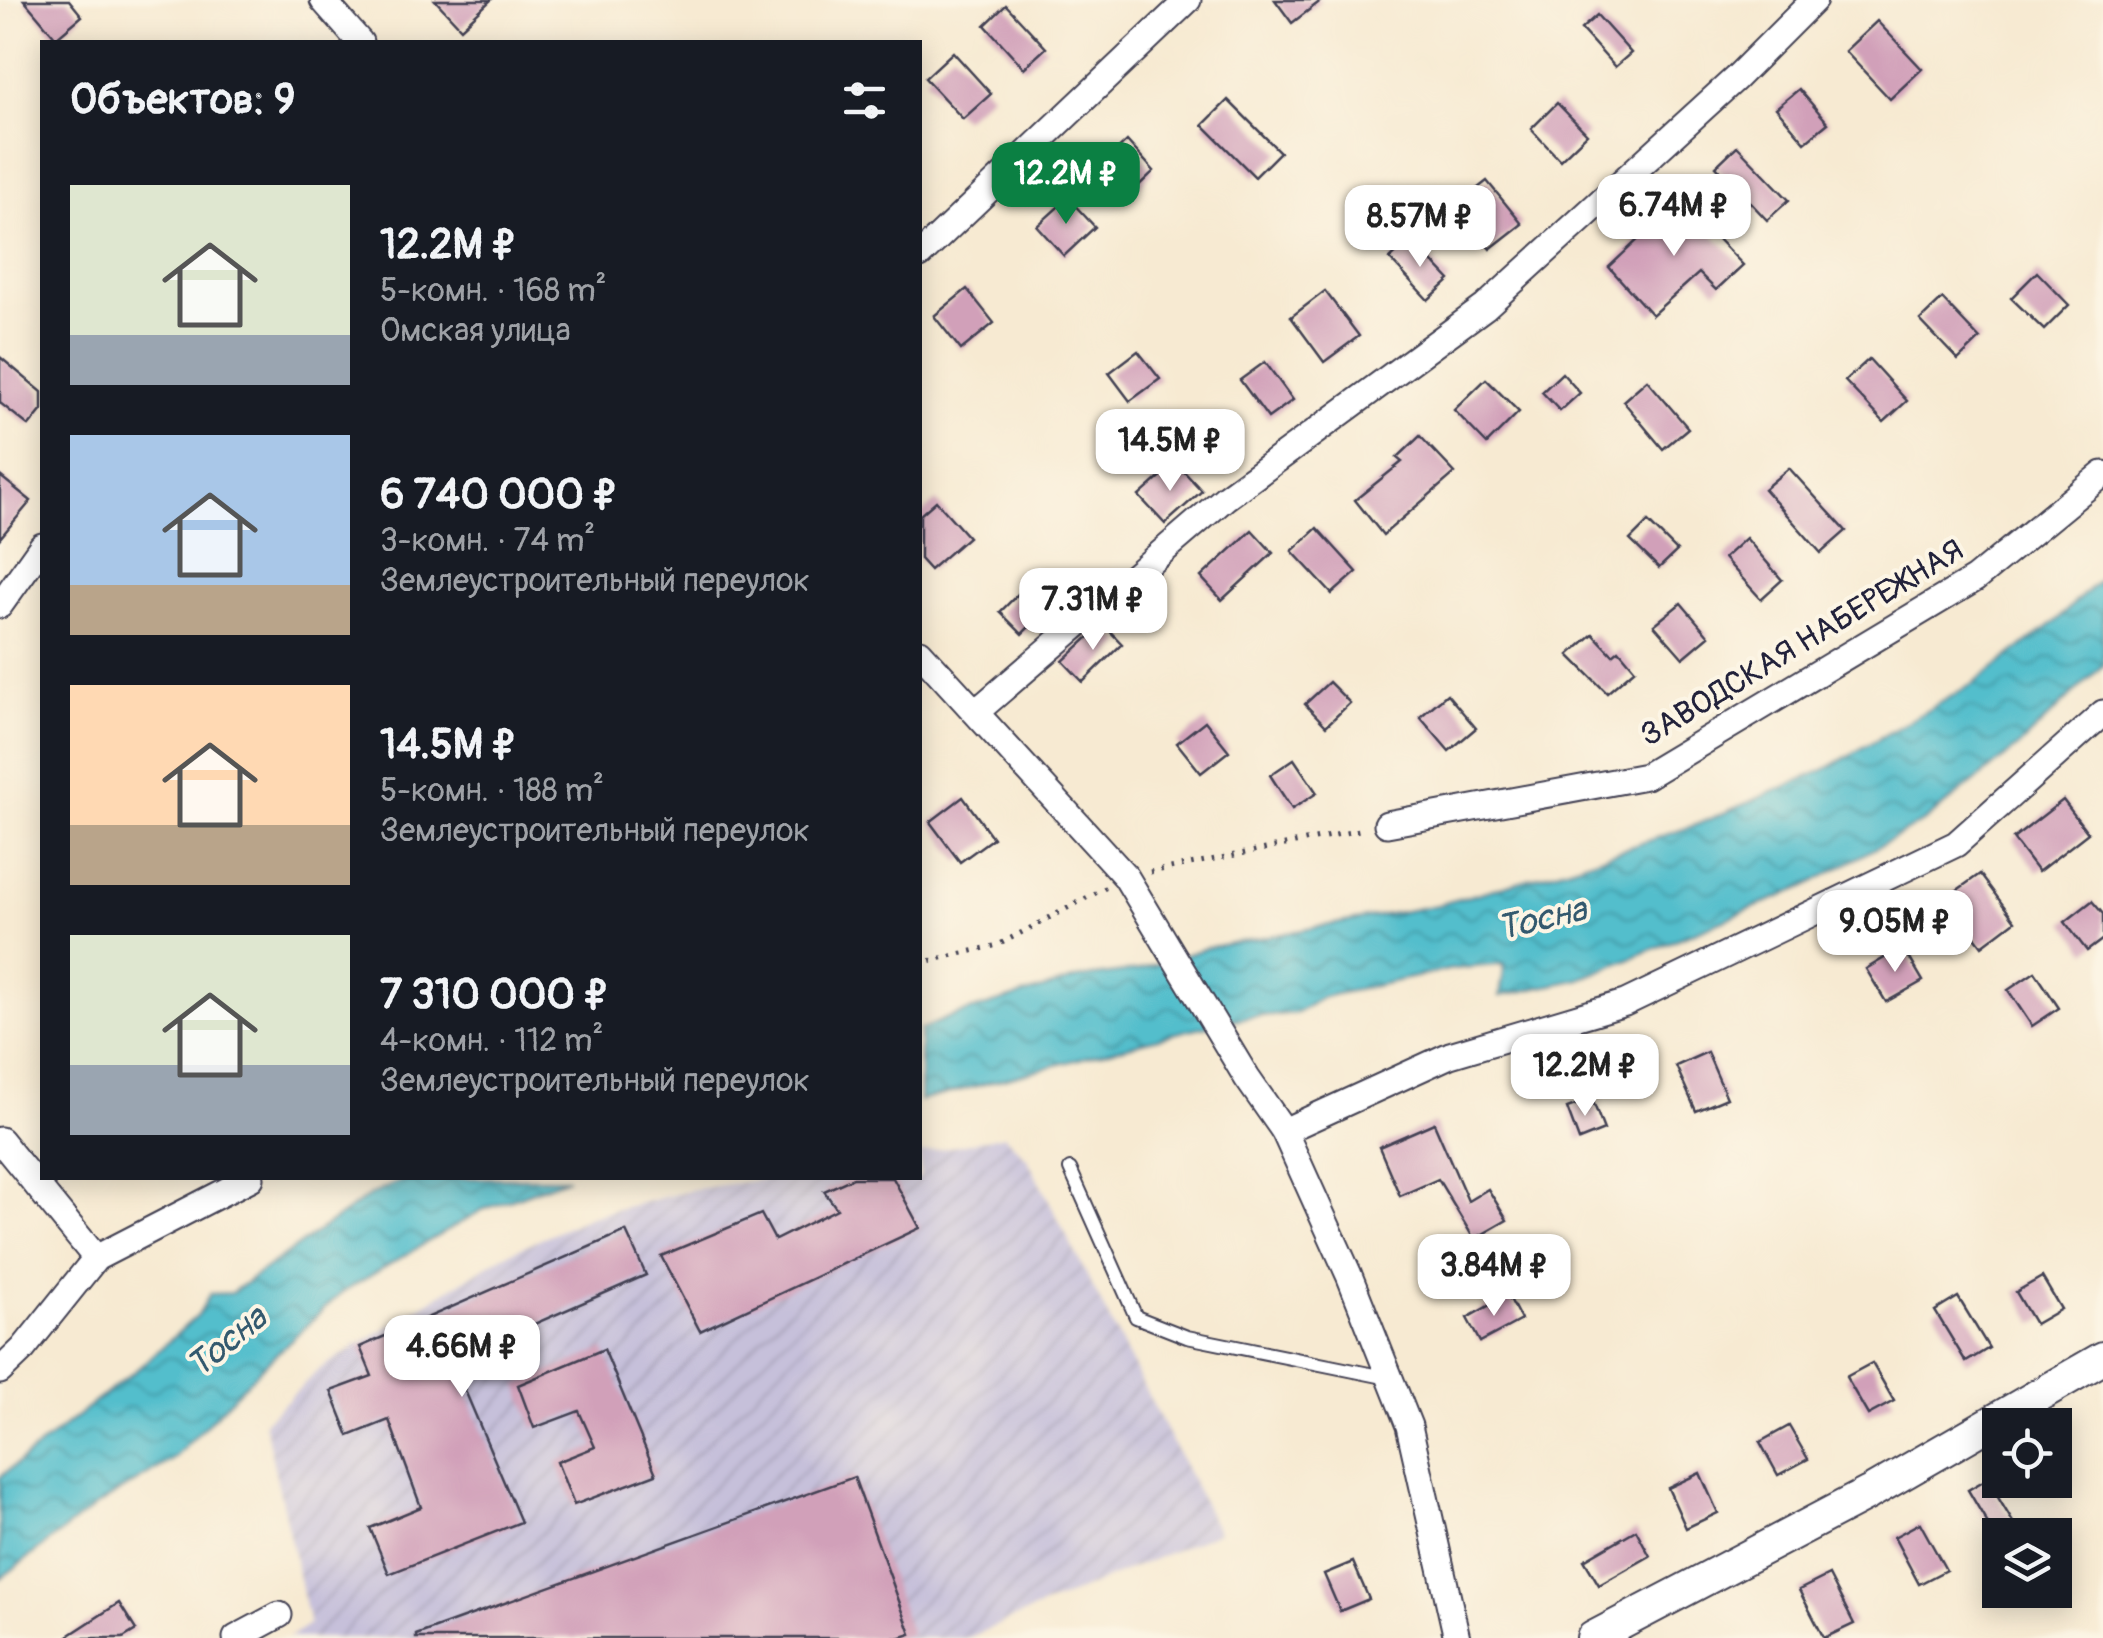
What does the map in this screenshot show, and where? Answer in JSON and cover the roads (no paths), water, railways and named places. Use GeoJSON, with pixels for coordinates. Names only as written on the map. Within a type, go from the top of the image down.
{"type":"FeatureCollection","features":[{"type":"Feature","properties":{"kind":"street"},"geometry":{"type":"LineString","coordinates":[[323,0],[358,40]]}},
{"type":"Feature","properties":{"kind":"street"},"geometry":{"type":"LineString","coordinates":[[922,254],[1188,0]]}},
{"type":"Feature","properties":{"kind":"street"},"geometry":{"type":"LineString","coordinates":[[976,712],[1226,498],[1485,306],[1736,78],[1814,0]]}},
{"type":"Feature","properties":{"kind":"street","name":"ЗАВОДСКАЯ НАБЕРЕЖНАЯ"},"geometry":{"type":"LineString","coordinates":[[1388,824],[1646,776],[1974,579],[2103,474]]}},
{"type":"Feature","properties":{"kind":"street"},"geometry":{"type":"LineString","coordinates":[[0,605],[40,549]]}},
{"type":"Feature","properties":{"kind":"street"},"geometry":{"type":"LineString","coordinates":[[922,654],[1126,878],[1284,1132],[1349,1275],[1408,1426],[1458,1638]]}},
{"type":"Feature","properties":{"kind":"street"},"geometry":{"type":"LineString","coordinates":[[1284,1132],[1450,1055],[1625,1003],[1956,844],[2103,713]]}},
{"type":"Feature","properties":{"kind":"street"},"geometry":{"type":"LineString","coordinates":[[0,1140],[96,1258]]}},
{"type":"Feature","properties":{"kind":"street"},"geometry":{"type":"LineString","coordinates":[[0,1371],[23,1349],[96,1258],[248,1180]]}},
{"type":"Feature","properties":{"kind":"street"},"geometry":{"type":"LineString","coordinates":[[1594,1638],[1869,1493],[2103,1358]]}},
{"type":"Feature","properties":{"kind":"street"},"geometry":{"type":"LineString","coordinates":[[236,1638],[279,1616]]}},
{"type":"Feature","properties":{"kind":"lane"},"geometry":{"type":"LineString","coordinates":[[1070,1169],[1136,1317],[1187,1337],[1390,1378]]}},
{"type":"Feature","properties":{"kind":"water","name":"Тосна"},"geometry":{"type":"Polygon","coordinates":[[[2103,576],[2103,665],[2019,746],[1926,820],[1804,887],[1580,979],[1500,996],[1505,964],[1452,969],[1322,997],[1297,1013],[1247,1017],[1188,1030],[922,1100],[922,1029],[950,1017],[1080,978],[1139,970],[1206,948],[1438,905],[1696,825],[1824,770],[1973,684],[2055,622],[2103,576]]]}},
{"type":"Feature","properties":{"kind":"water","name":"Тосна"},"geometry":{"type":"Polygon","coordinates":[[[403,1180],[563,1180],[482,1210],[341,1293],[172,1460],[96,1506],[0,1579],[0,1477],[140,1367],[198,1315],[210,1294],[231,1293],[370,1195],[403,1180]]]}}]}
